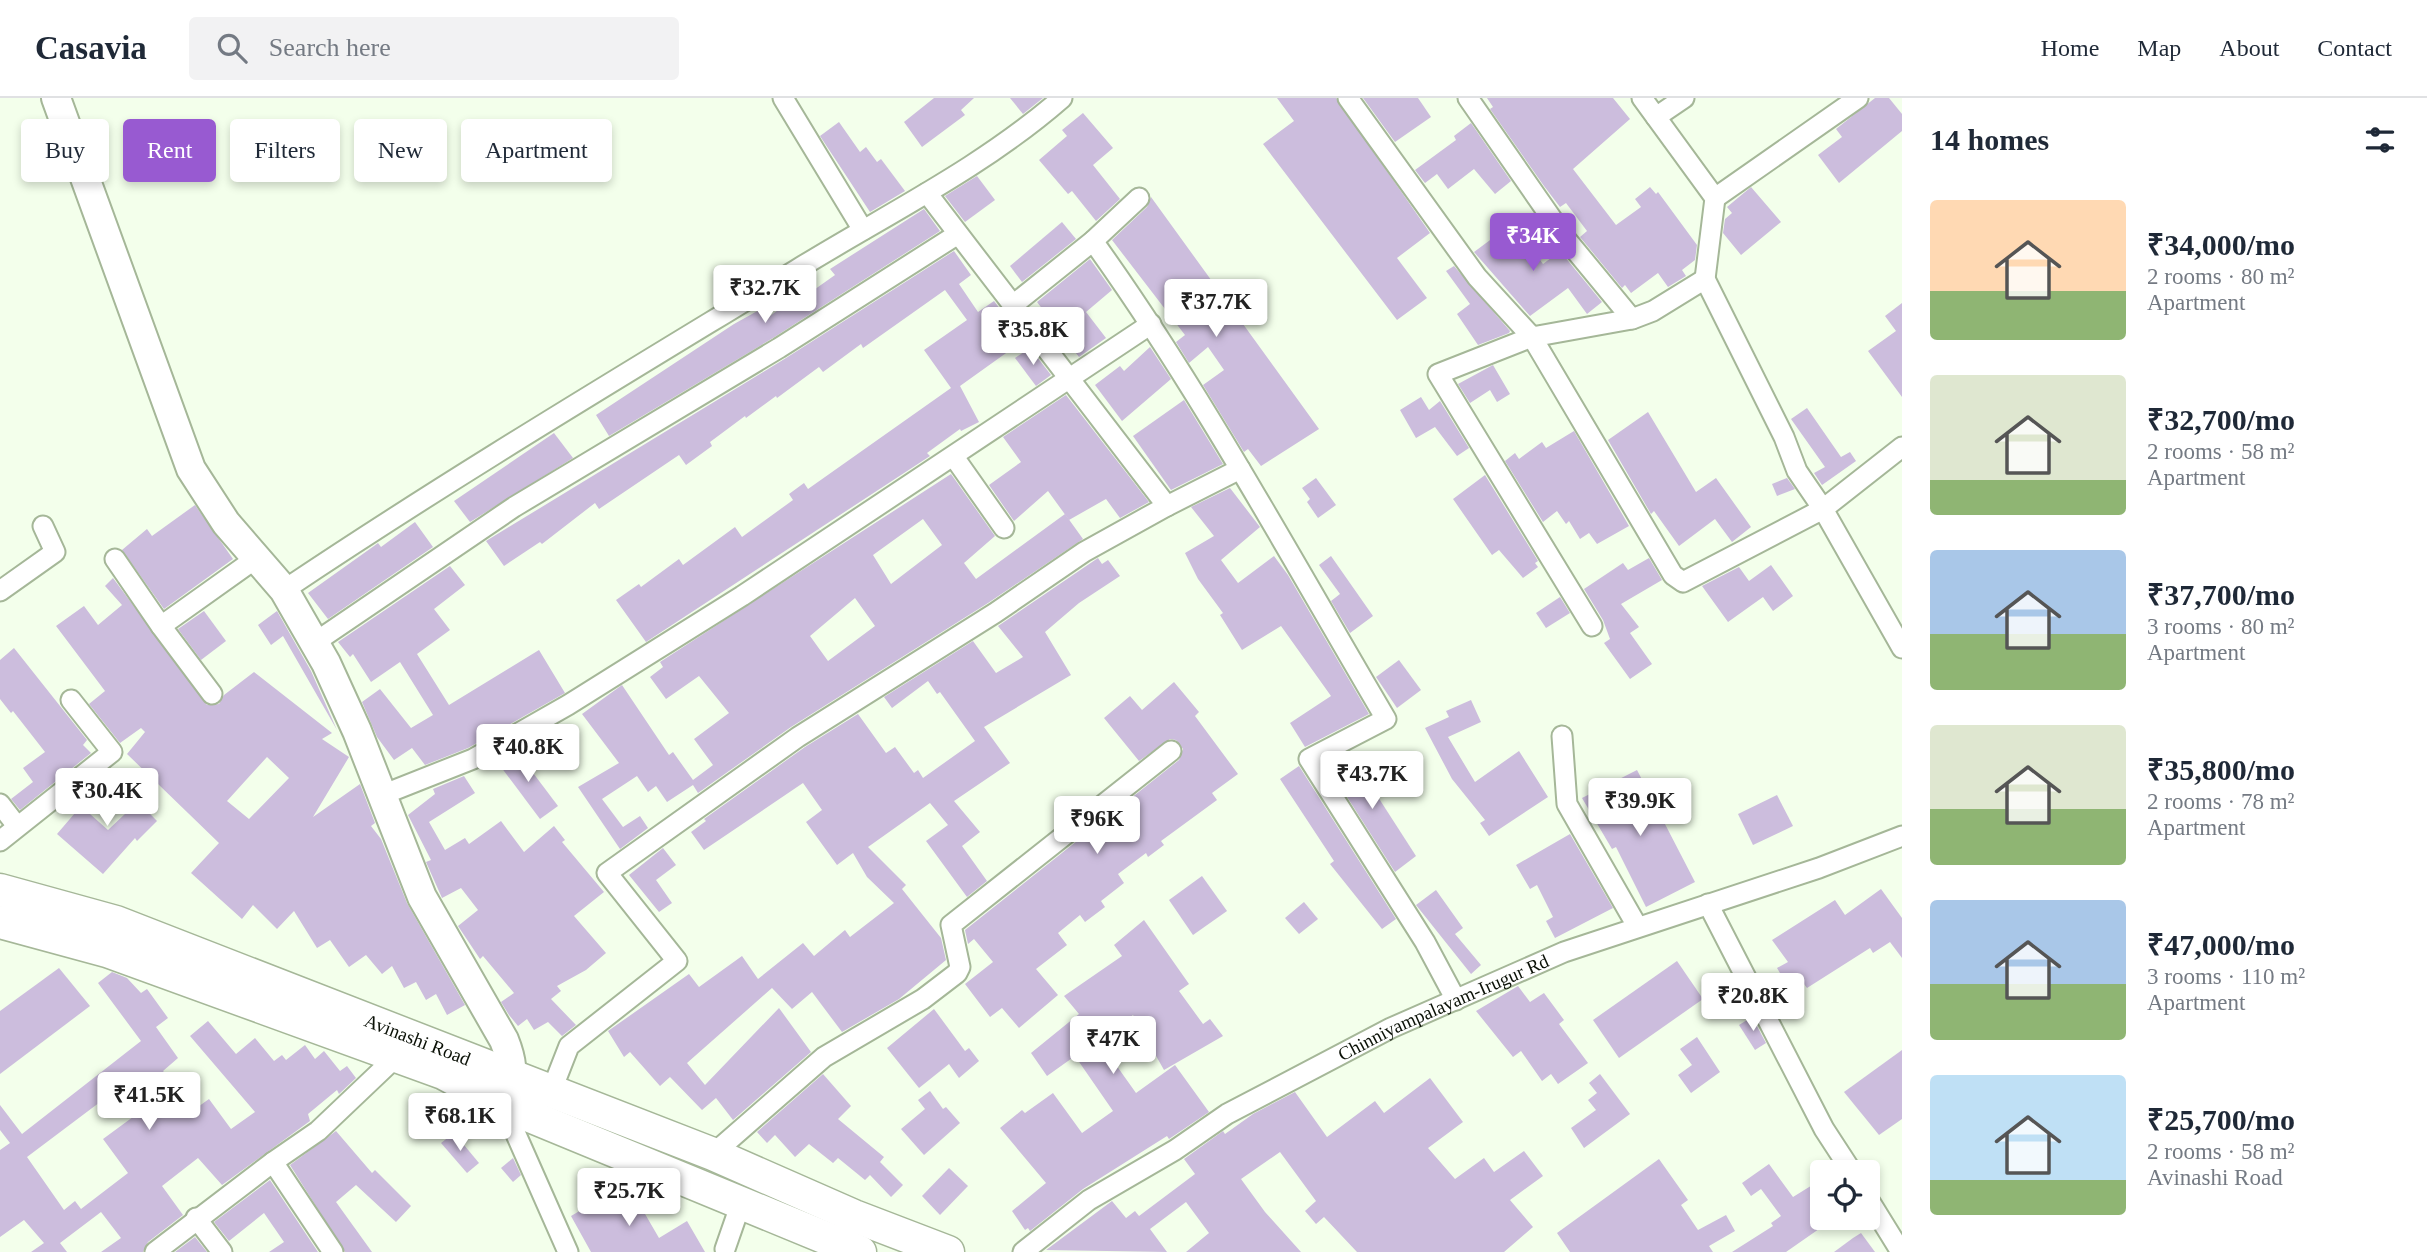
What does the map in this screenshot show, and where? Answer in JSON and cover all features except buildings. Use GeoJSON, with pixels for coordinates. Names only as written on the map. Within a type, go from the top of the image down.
{"type":"FeatureCollection","features":[{"type":"Feature","properties":{"kind":"main road"},"geometry":{"type":"LineString","coordinates":[[55,98],[191,470],[206,495],[255,559],[284,590],[314,643],[357,732],[422,897],[504,1040],[512,1059],[508,1091]]}},
{"type":"Feature","properties":{"kind":"main road","name":"Avinashi Road"},"geometry":{"type":"LineString","coordinates":[[0,890],[116,922],[508,1091],[741,1203],[860,1252]]}},
{"type":"Feature","properties":{"kind":"main road","name":"Avinashi Road"},"geometry":{"type":"LineString","coordinates":[[0,922],[107,951],[443,1073],[508,1091],[551,1092],[713,1154],[854,1216],[948,1252]]}},
{"type":"Feature","properties":{"kind":"street"},"geometry":{"type":"LineString","coordinates":[[783,98],[863,230]]}},
{"type":"Feature","properties":{"kind":"street"},"geometry":{"type":"LineString","coordinates":[[284,590],[380,526],[927,193],[1028,128],[1062,98]]}},
{"type":"Feature","properties":{"kind":"street"},"geometry":{"type":"LineString","coordinates":[[1348,98],[1426,202],[1477,276],[1532,337],[1673,575],[1683,582],[1823,509],[1902,447]]}},
{"type":"Feature","properties":{"kind":"street"},"geometry":{"type":"LineString","coordinates":[[1468,98],[1566,239],[1632,318]]}},
{"type":"Feature","properties":{"kind":"street"},"geometry":{"type":"LineString","coordinates":[[1642,98],[1715,198],[1705,279],[1784,437],[1797,471],[1823,509],[1902,648]]}},
{"type":"Feature","properties":{"kind":"street"},"geometry":{"type":"LineString","coordinates":[[1656,117],[1684,98]]}},
{"type":"Feature","properties":{"kind":"street"},"geometry":{"type":"LineString","coordinates":[[1715,198],[1858,98]]}},
{"type":"Feature","properties":{"kind":"street"},"geometry":{"type":"LineString","coordinates":[[927,193],[1072,377],[1086,401],[1167,506]]}},
{"type":"Feature","properties":{"kind":"street"},"geometry":{"type":"LineString","coordinates":[[1013,305],[1093,241],[1139,198]]}},
{"type":"Feature","properties":{"kind":"street"},"geometry":{"type":"LineString","coordinates":[[314,643],[514,507],[779,348],[958,234]]}},
{"type":"Feature","properties":{"kind":"street"},"geometry":{"type":"LineString","coordinates":[[1093,241],[1151,324],[1240,468],[1386,719],[1309,760],[1425,942],[1456,1000]]}},
{"type":"Feature","properties":{"kind":"street"},"geometry":{"type":"LineString","coordinates":[[1592,626],[1438,374],[1532,337],[1632,318],[1653,311],[1705,279]]}},
{"type":"Feature","properties":{"kind":"street"},"geometry":{"type":"LineString","coordinates":[[382,795],[473,759],[568,705],[954,457],[1151,324]]}},
{"type":"Feature","properties":{"kind":"street"},"geometry":{"type":"LineString","coordinates":[[954,457],[1004,527]]}},
{"type":"Feature","properties":{"kind":"street"},"geometry":{"type":"LineString","coordinates":[[551,1092],[569,1046],[677,961],[607,873],[797,737],[995,613],[1084,551],[1240,468]]}},
{"type":"Feature","properties":{"kind":"street"},"geometry":{"type":"LineString","coordinates":[[0,591],[55,552],[43,526]]}},
{"type":"Feature","properties":{"kind":"street"},"geometry":{"type":"LineString","coordinates":[[115,559],[212,694]]}},
{"type":"Feature","properties":{"kind":"street"},"geometry":{"type":"LineString","coordinates":[[161,626],[255,559]]}},
{"type":"Feature","properties":{"kind":"street"},"geometry":{"type":"LineString","coordinates":[[0,841],[112,752],[71,700]]}},
{"type":"Feature","properties":{"kind":"street"},"geometry":{"type":"LineString","coordinates":[[1562,736],[1567,804],[1637,926]]}},
{"type":"Feature","properties":{"kind":"street"},"geometry":{"type":"LineString","coordinates":[[713,1154],[824,1057],[923,999],[957,973],[960,967],[951,925],[1171,751]]}},
{"type":"Feature","properties":{"kind":"street"},"geometry":{"type":"LineString","coordinates":[[0,804],[17,826]]}},
{"type":"Feature","properties":{"kind":"street","name":"Chinniyampalayam-Irugur Rd"},"geometry":{"type":"LineString","coordinates":[[1023,1252],[1089,1200],[1175,1150],[1227,1115],[1391,1028],[1505,975],[1637,926],[1819,868],[1902,836]]}},
{"type":"Feature","properties":{"kind":"street"},"geometry":{"type":"LineString","coordinates":[[1708,904],[1824,1129],[1844,1160]]}},
{"type":"Feature","properties":{"kind":"street"},"geometry":{"type":"LineString","coordinates":[[155,1252],[196,1218],[318,1131],[398,1055]]}},
{"type":"Feature","properties":{"kind":"street"},"geometry":{"type":"LineString","coordinates":[[508,1091],[568,1252]]}},
{"type":"Feature","properties":{"kind":"street"},"geometry":{"type":"LineString","coordinates":[[273,1162],[333,1252]]}},
{"type":"Feature","properties":{"kind":"street"},"geometry":{"type":"LineString","coordinates":[[724,1251],[741,1203]]}},
{"type":"Feature","properties":{"kind":"street"},"geometry":{"type":"LineString","coordinates":[[1880,1217],[1902,1252]]}},
{"type":"Feature","properties":{"kind":"street"},"geometry":{"type":"LineString","coordinates":[[196,1218],[222,1252]]}}]}
